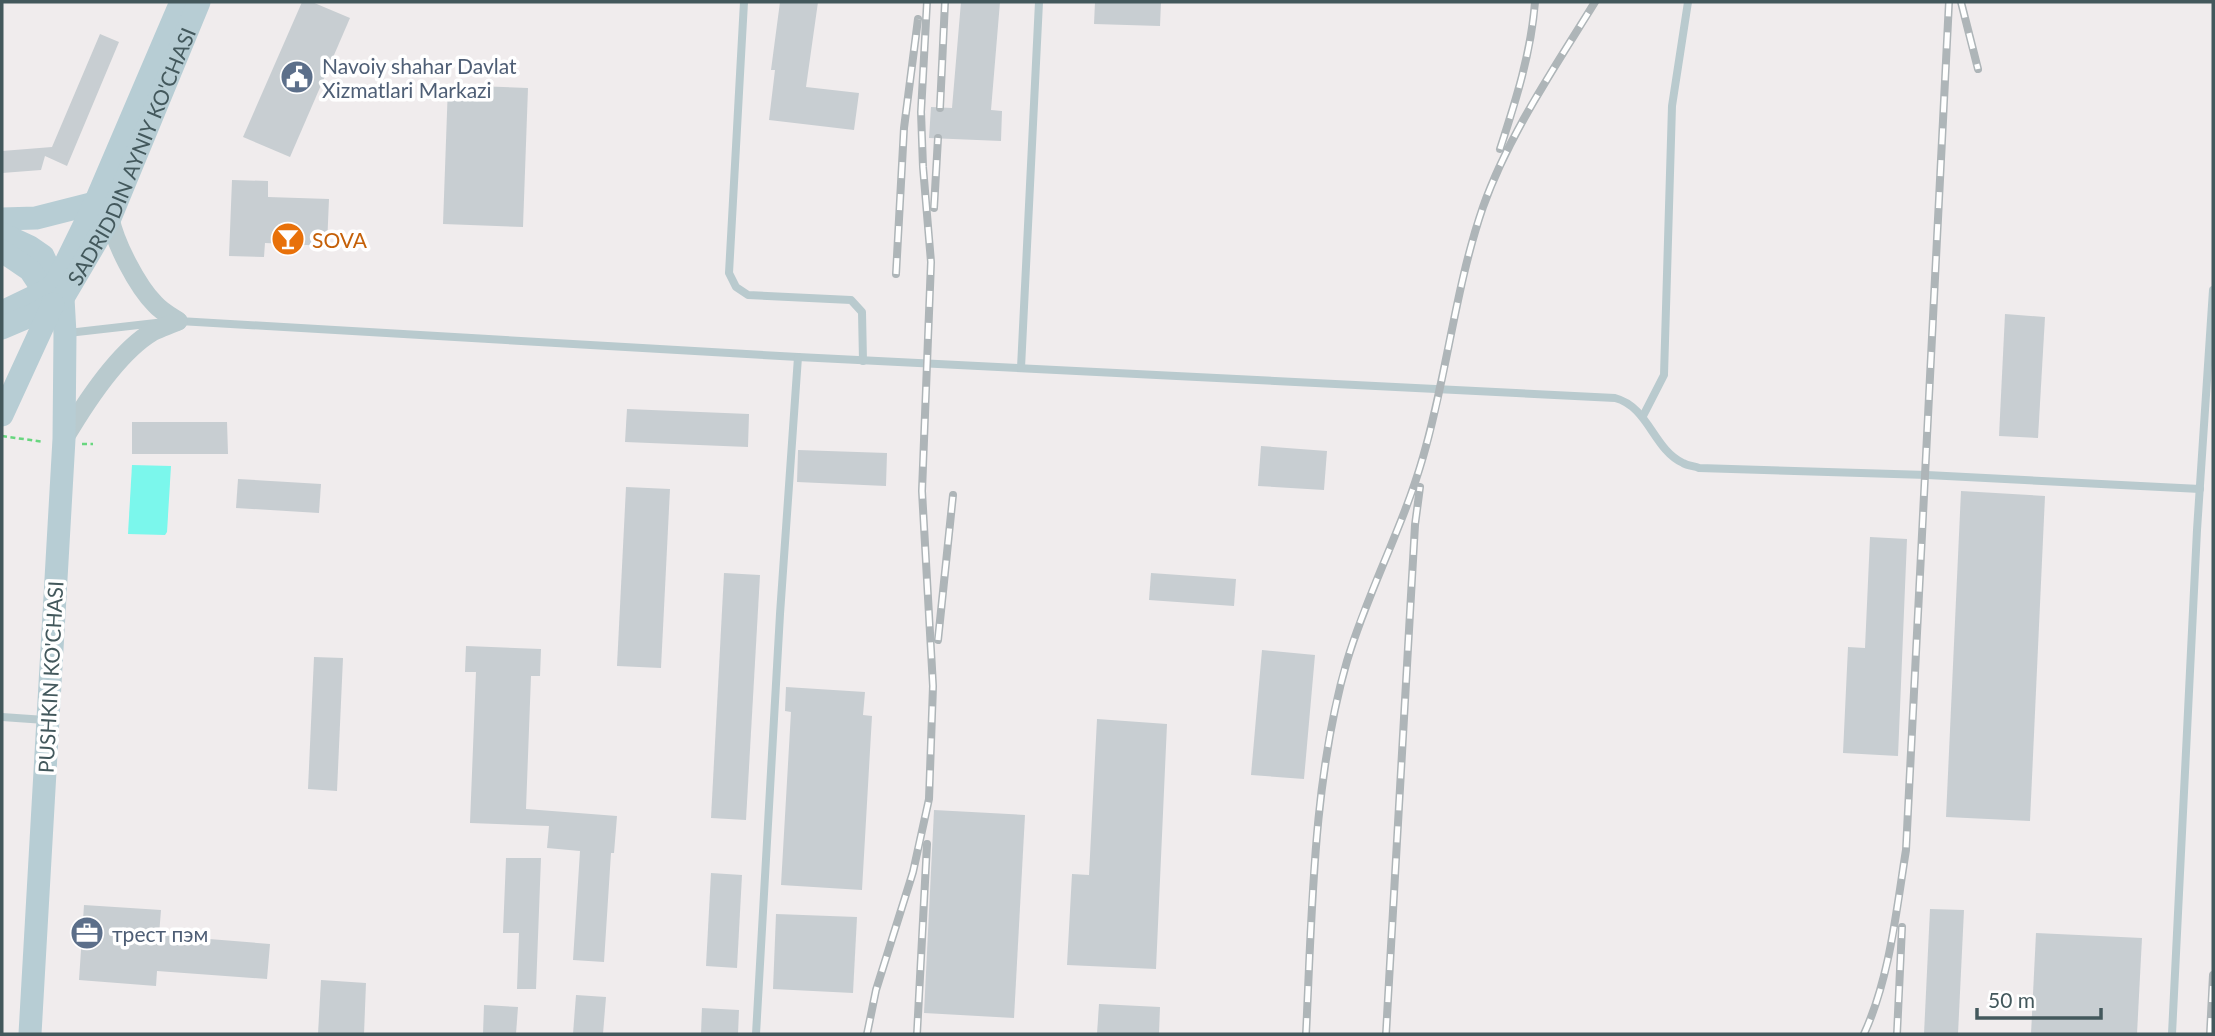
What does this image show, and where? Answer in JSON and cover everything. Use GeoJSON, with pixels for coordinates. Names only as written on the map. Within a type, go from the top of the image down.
{"type":"FeatureCollection","features":[{"type":"Feature","properties":{"kind":"main road","name":"SADRIDDIN AYNIY KO'CHASI"},"geometry":{"type":"LineString","coordinates":[[102,211],[181,2]]}},
{"type":"Feature","properties":{"kind":"main road","name":"SADRIDDIN AYNIY KO'CHASI"},"geometry":{"type":"LineString","coordinates":[[2,415],[102,211],[199,2]]}},
{"type":"Feature","properties":{"kind":"main road"},"geometry":{"type":"LineString","coordinates":[[2,219],[102,211]]}},
{"type":"Feature","properties":{"kind":"main road"},"geometry":{"type":"LineString","coordinates":[[2,234],[43,256],[54,306]]}},
{"type":"Feature","properties":{"kind":"main road"},"geometry":{"type":"LineString","coordinates":[[2,251],[30,270],[54,306]]}},
{"type":"Feature","properties":{"kind":"main road"},"geometry":{"type":"LineString","coordinates":[[2,312],[54,306]]}},
{"type":"Feature","properties":{"kind":"main road"},"geometry":{"type":"LineString","coordinates":[[2,328],[54,306]]}},
{"type":"Feature","properties":{"kind":"main road","name":"PUSHKIN KO'CHASI"},"geometry":{"type":"LineString","coordinates":[[30,1034],[64,439],[54,306]]}},
{"type":"Feature","properties":{"kind":"street"},"geometry":{"type":"LineString","coordinates":[[102,211],[139,282],[155,304],[178,321]]}},
{"type":"Feature","properties":{"kind":"street"},"geometry":{"type":"LineString","coordinates":[[64,439],[85,402],[132,348],[152,332],[178,321]]}},
{"type":"Feature","properties":{"kind":"lane"},"geometry":{"type":"LineString","coordinates":[[744,2],[729,273],[736,287],[748,295],[850,300],[862,312],[863,360]]}},
{"type":"Feature","properties":{"kind":"lane"},"geometry":{"type":"LineString","coordinates":[[1021,368],[1039,2]]}},
{"type":"Feature","properties":{"kind":"lane"},"geometry":{"type":"LineString","coordinates":[[1643,416],[1664,376],[1672,106],[1688,2]]}},
{"type":"Feature","properties":{"kind":"lane"},"geometry":{"type":"LineString","coordinates":[[2172,1034],[2213,290]]}},
{"type":"Feature","properties":{"kind":"lane"},"geometry":{"type":"LineString","coordinates":[[54,306],[178,321],[798,357],[1615,398],[1623,400],[1643,416],[1670,455],[1684,464],[1699,468],[1927,475],[2200,488]]}},
{"type":"Feature","properties":{"kind":"lane"},"geometry":{"type":"LineString","coordinates":[[757,1034],[780,614],[798,357]]}},
{"type":"Feature","properties":{"kind":"lane"},"geometry":{"type":"LineString","coordinates":[[2,717],[48,720]]}},
{"type":"Feature","properties":{"kind":"water"},"geometry":{"type":"Polygon","coordinates":[[[132,465],[171,466],[165,535],[128,534],[132,465]]]}},
{"type":"Feature","properties":{"kind":"building","name":"Navoiy shahar Davlat Xizmatlari Markazi"},"geometry":{"type":"Polygon","coordinates":[[[302,2],[312,2],[350,18],[290,157],[243,137],[302,2]]]}},
{"type":"Feature","properties":{"kind":"building"},"geometry":{"type":"Polygon","coordinates":[[[780,2],[818,2],[806,87],[859,93],[854,130],[769,120],[775,70],[771,70],[780,2]]]}},
{"type":"Feature","properties":{"kind":"building"},"geometry":{"type":"Polygon","coordinates":[[[961,2],[1000,2],[991,110],[1002,111],[1001,141],[929,138],[931,107],[952,108],[961,2]]]}},
{"type":"Feature","properties":{"kind":"building"},"geometry":{"type":"Polygon","coordinates":[[[1095,2],[1161,2],[1160,26],[1094,24],[1095,2]]]}},
{"type":"Feature","properties":{"kind":"building"},"geometry":{"type":"Polygon","coordinates":[[[100,34],[119,42],[67,166],[45,156],[41,170],[2,173],[2,151],[52,147],[100,34]]]}},
{"type":"Feature","properties":{"kind":"building"},"geometry":{"type":"Polygon","coordinates":[[[448,85],[528,88],[523,227],[443,224],[448,85]]]}},
{"type":"Feature","properties":{"kind":"building"},"geometry":{"type":"Polygon","coordinates":[[[232,180],[268,181],[268,197],[329,199],[327,246],[265,243],[264,257],[229,256],[232,180]]]}},
{"type":"Feature","properties":{"kind":"building"},"geometry":{"type":"Polygon","coordinates":[[[2005,314],[2045,317],[2038,438],[1999,436],[2005,314]]]}},
{"type":"Feature","properties":{"kind":"building"},"geometry":{"type":"Polygon","coordinates":[[[627,409],[749,414],[748,447],[625,442],[627,409]]]}},
{"type":"Feature","properties":{"kind":"building"},"geometry":{"type":"Polygon","coordinates":[[[132,422],[227,422],[228,454],[132,454],[132,422]]]}},
{"type":"Feature","properties":{"kind":"building"},"geometry":{"type":"Polygon","coordinates":[[[1261,446],[1327,451],[1324,490],[1258,486],[1261,446]]]}},
{"type":"Feature","properties":{"kind":"building"},"geometry":{"type":"Polygon","coordinates":[[[798,450],[887,453],[886,486],[797,482],[798,450]]]}},
{"type":"Feature","properties":{"kind":"building"},"geometry":{"type":"Polygon","coordinates":[[[238,479],[321,484],[319,513],[236,508],[238,479]]]}},
{"type":"Feature","properties":{"kind":"building"},"geometry":{"type":"Polygon","coordinates":[[[626,487],[670,489],[661,668],[617,666],[626,487]]]}},
{"type":"Feature","properties":{"kind":"building"},"geometry":{"type":"Polygon","coordinates":[[[1961,491],[2045,496],[2030,821],[1946,817],[1961,491]]]}},
{"type":"Feature","properties":{"kind":"building"},"geometry":{"type":"Polygon","coordinates":[[[1870,537],[1907,539],[1898,756],[1843,753],[1848,647],[1865,648],[1870,537]]]}},
{"type":"Feature","properties":{"kind":"building"},"geometry":{"type":"Polygon","coordinates":[[[724,573],[760,575],[746,820],[711,818],[724,573]]]}},
{"type":"Feature","properties":{"kind":"building"},"geometry":{"type":"Polygon","coordinates":[[[1151,573],[1236,579],[1234,606],[1149,600],[1151,573]]]}},
{"type":"Feature","properties":{"kind":"building"},"geometry":{"type":"Polygon","coordinates":[[[466,646],[541,649],[540,676],[531,676],[526,809],[617,816],[614,853],[611,853],[604,962],[573,960],[580,851],[547,848],[549,826],[470,823],[476,672],[465,672],[466,646]]]}},
{"type":"Feature","properties":{"kind":"building"},"geometry":{"type":"Polygon","coordinates":[[[1262,650],[1315,655],[1304,779],[1251,775],[1262,650]]]}},
{"type":"Feature","properties":{"kind":"building"},"geometry":{"type":"Polygon","coordinates":[[[314,657],[343,658],[337,791],[308,789],[314,657]]]}},
{"type":"Feature","properties":{"kind":"building"},"geometry":{"type":"Polygon","coordinates":[[[786,687],[865,692],[863,715],[872,716],[862,890],[781,885],[791,712],[785,711],[786,687]]]}},
{"type":"Feature","properties":{"kind":"building"},"geometry":{"type":"Polygon","coordinates":[[[1097,719],[1167,724],[1156,969],[1067,965],[1072,874],[1089,875],[1097,719]]]}},
{"type":"Feature","properties":{"kind":"building"},"geometry":{"type":"Polygon","coordinates":[[[934,810],[1025,815],[1014,1018],[924,1013],[934,810]]]}},
{"type":"Feature","properties":{"kind":"building"},"geometry":{"type":"Polygon","coordinates":[[[506,858],[541,858],[536,989],[517,989],[519,933],[503,933],[506,858]]]}},
{"type":"Feature","properties":{"kind":"building"},"geometry":{"type":"Polygon","coordinates":[[[711,873],[742,875],[737,968],[706,966],[711,873]]]}},
{"type":"Feature","properties":{"kind":"building"},"geometry":{"type":"Polygon","coordinates":[[[84,905],[161,910],[159,935],[270,944],[267,979],[157,971],[156,986],[79,980],[84,905]]]}},
{"type":"Feature","properties":{"kind":"building"},"geometry":{"type":"Polygon","coordinates":[[[1930,909],[1964,910],[1958,1034],[1924,1034],[1930,909]]]}},
{"type":"Feature","properties":{"kind":"building"},"geometry":{"type":"Polygon","coordinates":[[[776,914],[857,917],[853,993],[773,989],[776,914]]]}},
{"type":"Feature","properties":{"kind":"building"},"geometry":{"type":"Polygon","coordinates":[[[2036,933],[2142,938],[2137,1034],[2031,1034],[2036,933]]]}},
{"type":"Feature","properties":{"kind":"building"},"geometry":{"type":"Polygon","coordinates":[[[321,980],[366,983],[364,1034],[318,1034],[321,980]]]}},
{"type":"Feature","properties":{"kind":"building"},"geometry":{"type":"Polygon","coordinates":[[[576,995],[606,997],[603,1034],[573,1034],[576,995]]]}},
{"type":"Feature","properties":{"kind":"building"},"geometry":{"type":"Polygon","coordinates":[[[1099,1004],[1160,1007],[1159,1034],[1097,1034],[1099,1004]]]}},
{"type":"Feature","properties":{"kind":"building"},"geometry":{"type":"Polygon","coordinates":[[[484,1005],[518,1007],[516,1034],[483,1034],[484,1005]]]}},
{"type":"Feature","properties":{"kind":"building"},"geometry":{"type":"Polygon","coordinates":[[[702,1008],[739,1010],[738,1034],[701,1034],[702,1008]]]}},
{"type":"Feature","properties":{"kind":"railway"},"geometry":{"type":"LineString","coordinates":[[867,1034],[876,990],[913,872],[929,799],[933,686],[922,491],[931,262],[921,112],[927,2]]}},
{"type":"Feature","properties":{"kind":"railway"},"geometry":{"type":"LineString","coordinates":[[940,108],[945,2]]}},
{"type":"Feature","properties":{"kind":"railway"},"geometry":{"type":"LineString","coordinates":[[1500,149],[1526,58],[1535,2]]}},
{"type":"Feature","properties":{"kind":"railway"},"geometry":{"type":"LineString","coordinates":[[1306,1034],[1321,799],[1327,752],[1347,661],[1406,509],[1423,457],[1465,269],[1483,207],[1519,127],[1595,2]]}},
{"type":"Feature","properties":{"kind":"railway"},"geometry":{"type":"LineString","coordinates":[[1864,1034],[1886,967],[1906,850],[1949,2]]}},
{"type":"Feature","properties":{"kind":"railway"},"geometry":{"type":"LineString","coordinates":[[1961,2],[1978,69]]}},
{"type":"Feature","properties":{"kind":"railway"},"geometry":{"type":"LineString","coordinates":[[896,274],[904,128],[918,19]]}},
{"type":"Feature","properties":{"kind":"railway"},"geometry":{"type":"LineString","coordinates":[[934,208],[938,138]]}},
{"type":"Feature","properties":{"kind":"railway"},"geometry":{"type":"LineString","coordinates":[[1386,1034],[1415,525],[1420,487]]}},
{"type":"Feature","properties":{"kind":"railway"},"geometry":{"type":"LineString","coordinates":[[938,640],[953,495]]}},
{"type":"Feature","properties":{"kind":"railway"},"geometry":{"type":"LineString","coordinates":[[917,1034],[927,844]]}},
{"type":"Feature","properties":{"kind":"railway"},"geometry":{"type":"LineString","coordinates":[[1897,1034],[1902,927]]}},
{"type":"Feature","properties":{"kind":"railway"},"geometry":{"type":"LineString","coordinates":[[2210,1034],[2213,975]]}},
{"type":"Feature","properties":{"kind":"place","name":"Navoiy shahar Davlat Xizmatlari Markazi"},"geometry":{"type":"Point","coordinates":[297,77]}},
{"type":"Feature","properties":{"kind":"place","name":"SOVA"},"geometry":{"type":"Point","coordinates":[288,239]}},
{"type":"Feature","properties":{"kind":"place","name":"трест пэм"},"geometry":{"type":"Point","coordinates":[87,933]}}]}
